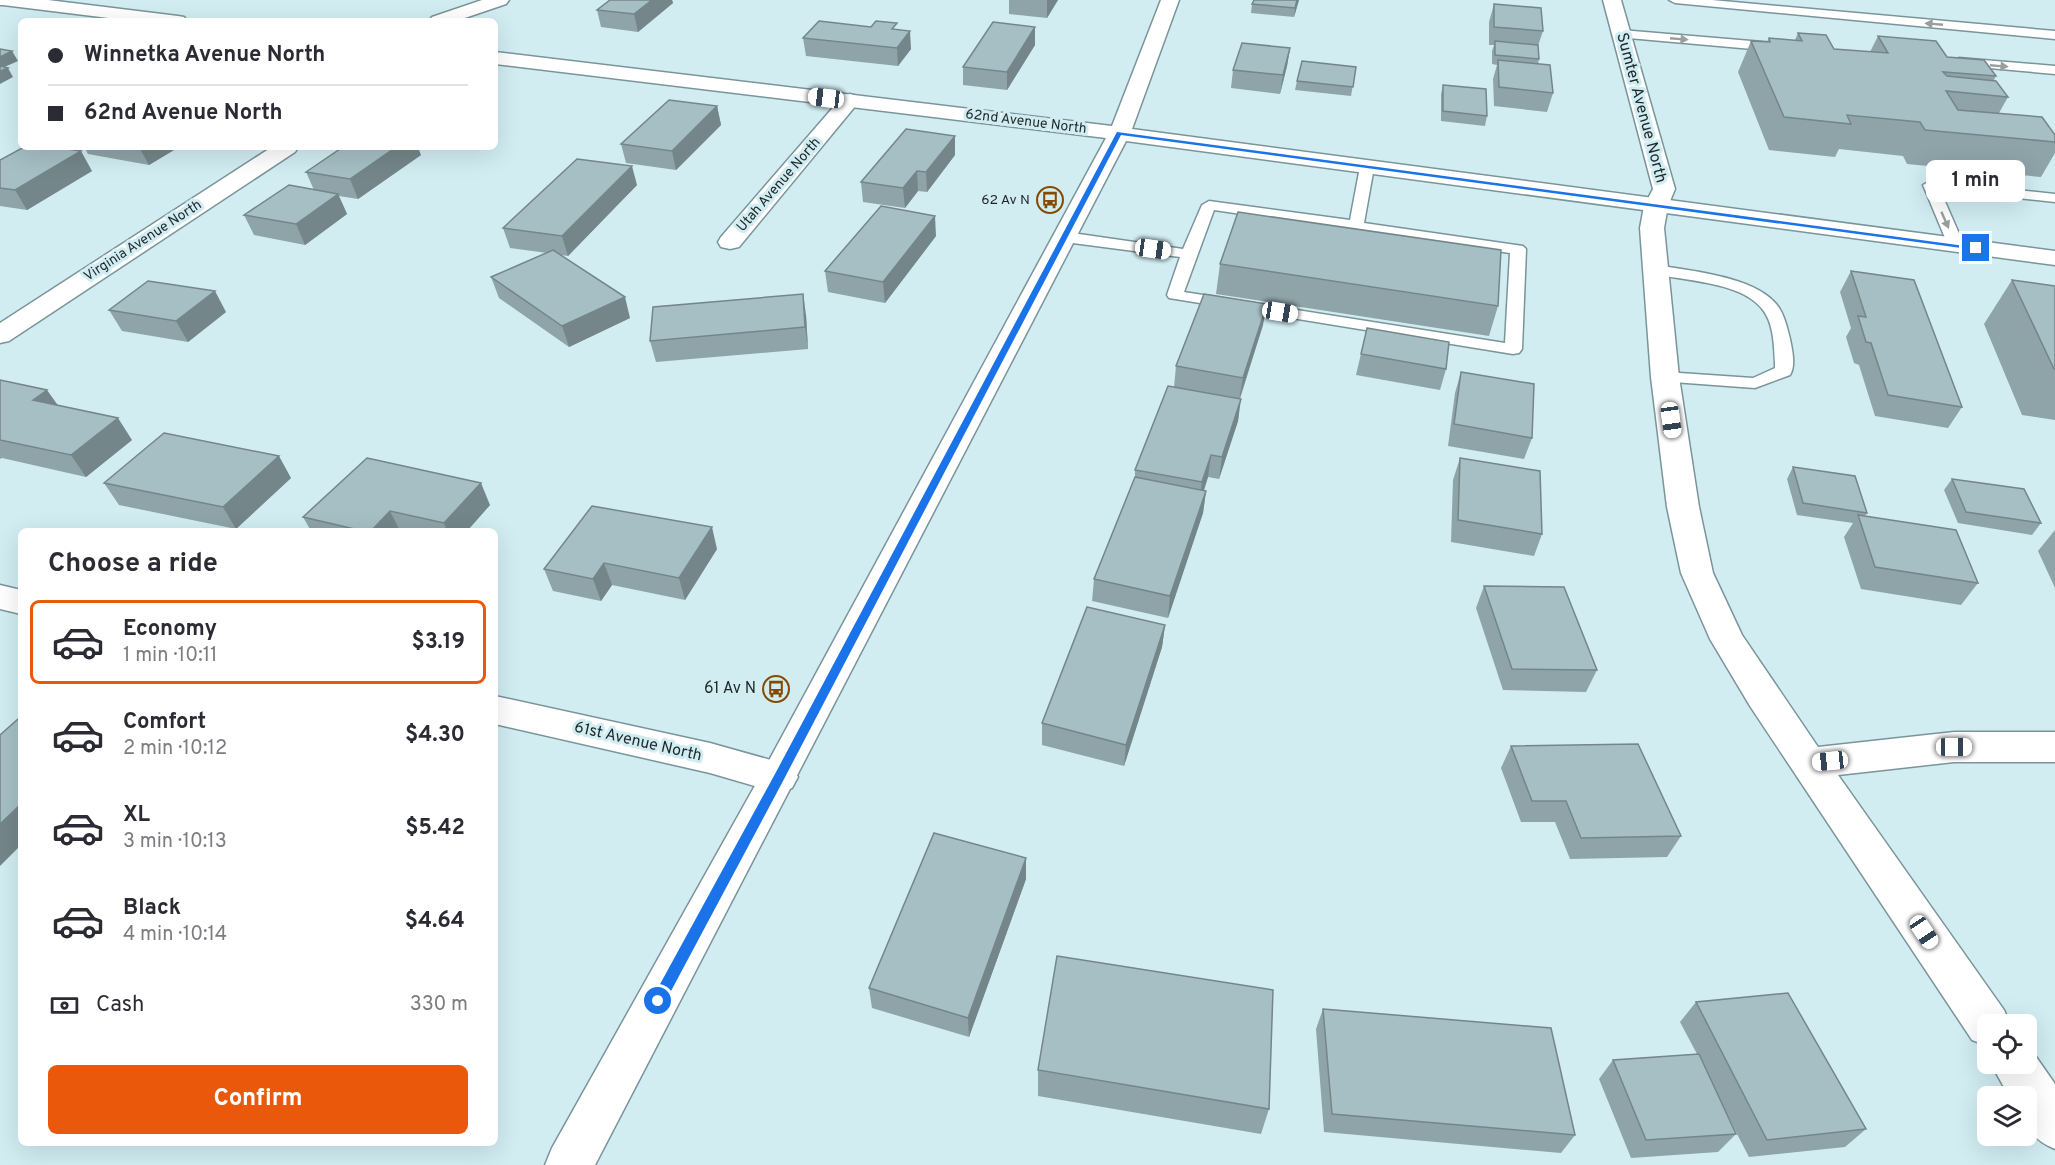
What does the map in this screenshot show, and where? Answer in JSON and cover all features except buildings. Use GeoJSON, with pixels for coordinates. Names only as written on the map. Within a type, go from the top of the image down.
{"type":"FeatureCollection","features":[{"type":"Feature","properties":{"kind":"street"},"geometry":{"type":"LineString","coordinates":[[3,0],[153,18]]}},
{"type":"Feature","properties":{"kind":"street"},"geometry":{"type":"LineString","coordinates":[[447,18],[500,0]]}},
{"type":"Feature","properties":{"kind":"street"},"geometry":{"type":"LineString","coordinates":[[571,1165],[1119,133],[1170,0]]}},
{"type":"Feature","properties":{"kind":"street","name":"Sumter Avenue North"},"geometry":{"type":"LineString","coordinates":[[1612,0],[1664,189],[1656,207],[1652,228],[1665,377],[1683,507],[1697,573],[1727,639],[1980,1014]]}},
{"type":"Feature","properties":{"kind":"street","name":"62nd Avenue North"},"geometry":{"type":"LineString","coordinates":[[498,58],[1119,133],[1656,207],[2055,258]]}},
{"type":"Feature","properties":{"kind":"street","name":"Utah Avenue North"},"geometry":{"type":"LineString","coordinates":[[730,242],[850,100]]}},
{"type":"Feature","properties":{"kind":"street","name":"Virginia Avenue North"},"geometry":{"type":"LineString","coordinates":[[0,335],[281,150]]}},
{"type":"Feature","properties":{"kind":"street"},"geometry":{"type":"LineString","coordinates":[[0,597],[18,601]]}},
{"type":"Feature","properties":{"kind":"street","name":"61st Avenue North"},"geometry":{"type":"LineString","coordinates":[[498,711],[710,758],[779,777]]}},
{"type":"Feature","properties":{"kind":"street"},"geometry":{"type":"LineString","coordinates":[[1809,763],[1954,747],[2055,747]]}},
{"type":"Feature","properties":{"kind":"street"},"geometry":{"type":"LineString","coordinates":[[2020,1074],[2055,1125]]}},
{"type":"Feature","properties":{"kind":"lane"},"geometry":{"type":"LineString","coordinates":[[1675,0],[2055,35]]}},
{"type":"Feature","properties":{"kind":"lane"},"geometry":{"type":"LineString","coordinates":[[1621,34],[1784,48]]}},
{"type":"Feature","properties":{"kind":"lane"},"geometry":{"type":"LineString","coordinates":[[1947,61],[2040,69],[2052,76]]}},
{"type":"Feature","properties":{"kind":"lane"},"geometry":{"type":"LineString","coordinates":[[1356,226],[1367,167]]}},
{"type":"Feature","properties":{"kind":"lane"},"geometry":{"type":"LineString","coordinates":[[1956,245],[1930,185],[2055,198]]}},
{"type":"Feature","properties":{"kind":"lane"},"geometry":{"type":"LineString","coordinates":[[1209,205],[1518,249],[1513,349],[1175,295],[1189,254],[1209,205]]}},
{"type":"Feature","properties":{"kind":"lane"},"geometry":{"type":"LineString","coordinates":[[1065,237],[1189,254]]}},
{"type":"Feature","properties":{"kind":"lane"},"geometry":{"type":"LineString","coordinates":[[1656,270],[1742,287],[1769,307],[1785,348],[1784,371],[1755,383],[1665,377]]}},
{"type":"Feature","properties":{"kind":"place","name":"62 Av N"},"geometry":{"type":"Point","coordinates":[1050,200]}},
{"type":"Feature","properties":{"kind":"place","name":"61 Av N"},"geometry":{"type":"Point","coordinates":[776,689]}},
{"type":"Feature","properties":{"kind":"route"},"geometry":{"type":"LineString","coordinates":[[658,1001],[1119,133],[1656,207],[1976,248]]}}]}
